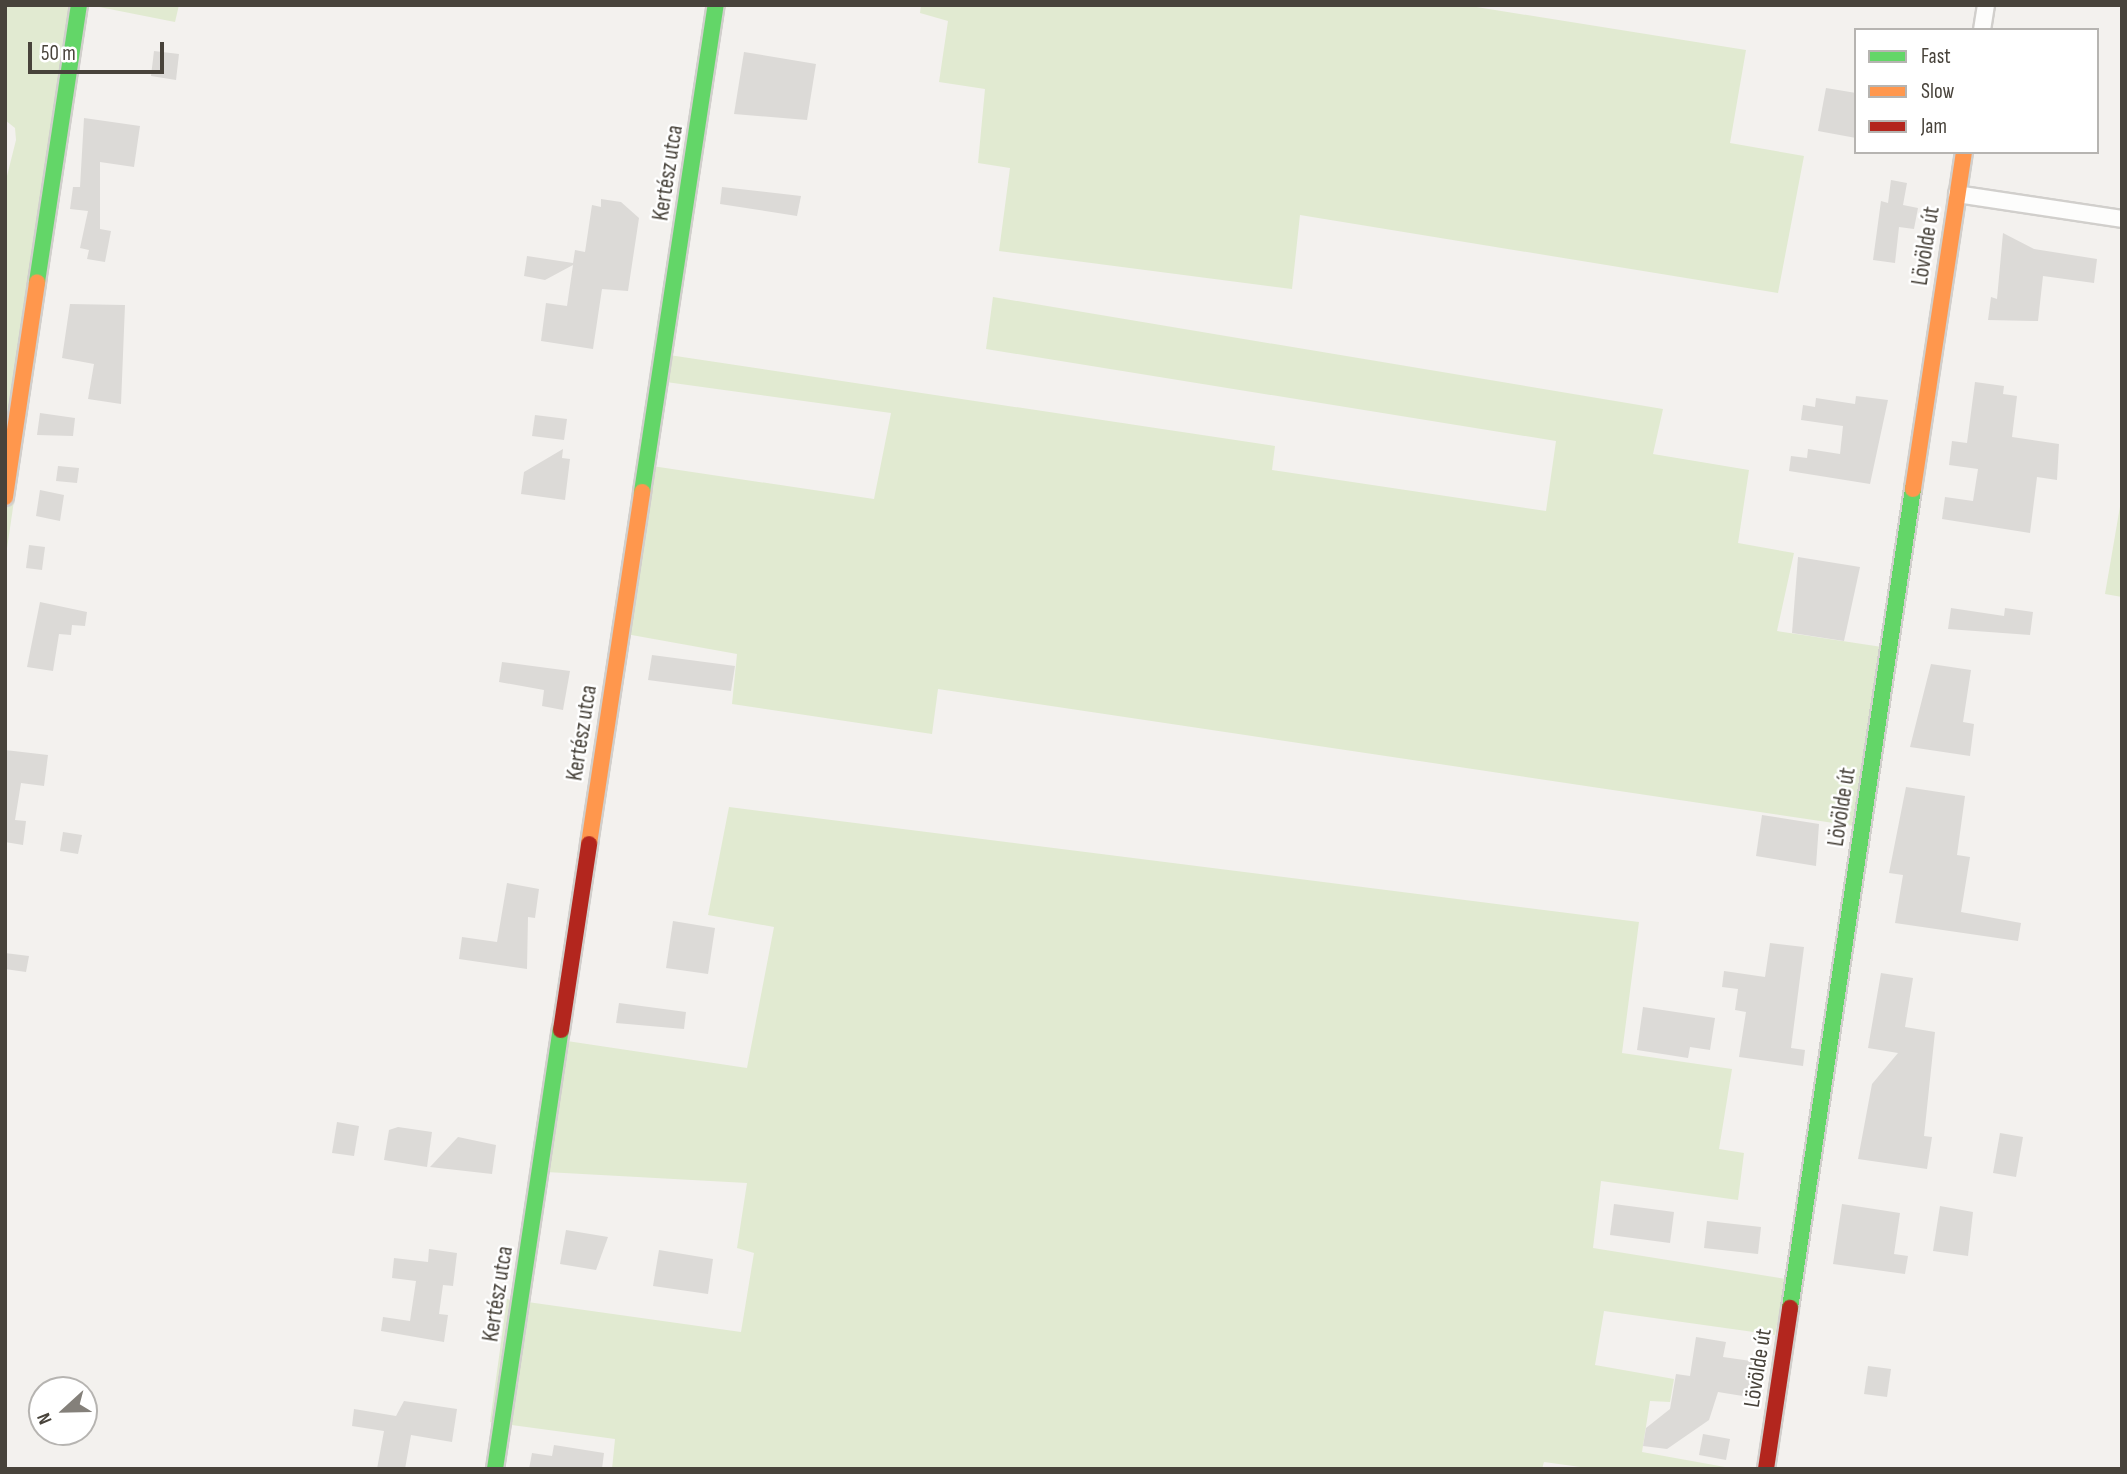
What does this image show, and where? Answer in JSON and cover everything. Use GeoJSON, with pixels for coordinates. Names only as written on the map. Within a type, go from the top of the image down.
{"type":"FeatureCollection","features":[{"type":"Feature","properties":{"kind":"street"},"geometry":{"type":"LineString","coordinates":[[5,497],[79,5]]}},
{"type":"Feature","properties":{"kind":"street","name":"Kertész utca"},"geometry":{"type":"LineString","coordinates":[[495,1469],[716,5]]}},
{"type":"Feature","properties":{"kind":"street"},"geometry":{"type":"LineString","coordinates":[[1982,28],[1986,5]]}},
{"type":"Feature","properties":{"kind":"street","name":"Lövölde út"},"geometry":{"type":"LineString","coordinates":[[1766,1469],[1964,154]]}},
{"type":"Feature","properties":{"kind":"street"},"geometry":{"type":"LineString","coordinates":[[1957,194],[2122,219]]}},
{"type":"Feature","properties":{"kind":"green space"},"geometry":{"type":"Polygon","coordinates":[[[5,5],[87,5],[5,562],[5,184],[16,140],[15,128],[5,120],[5,5]]]}},
{"type":"Feature","properties":{"kind":"green space"},"geometry":{"type":"Polygon","coordinates":[[[89,5],[179,5],[175,22],[89,5]]]}},
{"type":"Feature","properties":{"kind":"green space"},"geometry":{"type":"Polygon","coordinates":[[[921,5],[1464,5],[1746,50],[1730,143],[1804,156],[1778,293],[1300,215],[1292,289],[999,251],[1010,168],[978,163],[985,89],[939,82],[948,21],[920,13],[921,5]]]}},
{"type":"Feature","properties":{"kind":"green space"},"geometry":{"type":"Polygon","coordinates":[[[993,297],[1663,409],[1653,454],[1749,470],[1738,543],[1794,553],[1777,631],[1882,647],[1854,826],[938,689],[932,734],[732,704],[737,654],[626,634],[652,466],[874,499],[891,413],[666,382],[669,355],[1275,446],[1272,470],[1546,511],[1556,441],[986,349],[993,297]]]}},
{"type":"Feature","properties":{"kind":"green space"},"geometry":{"type":"Polygon","coordinates":[[[2122,495],[2122,597],[2105,594],[2122,495]]]}},
{"type":"Feature","properties":{"kind":"green space"},"geometry":{"type":"Polygon","coordinates":[[[729,807],[1639,922],[1622,1053],[1732,1069],[1719,1149],[1744,1153],[1738,1200],[1601,1181],[1593,1248],[1786,1279],[1775,1335],[1604,1311],[1595,1365],[1674,1379],[1670,1402],[1650,1401],[1642,1452],[1736,1469],[1595,1469],[1544,1462],[1542,1469],[612,1469],[615,1439],[490,1422],[507,1299],[741,1332],[754,1253],[737,1248],[747,1183],[546,1172],[567,1041],[747,1068],[774,927],[708,915],[729,807]]]}},
{"type":"Feature","properties":{"kind":"building"},"geometry":{"type":"Polygon","coordinates":[[[154,51],[179,54],[176,80],[151,76],[154,51]]]}},
{"type":"Feature","properties":{"kind":"building"},"geometry":{"type":"Polygon","coordinates":[[[744,52],[816,64],[807,120],[734,114],[744,52]]]}},
{"type":"Feature","properties":{"kind":"building"},"geometry":{"type":"Polygon","coordinates":[[[1826,88],[1854,93],[1854,138],[1818,131],[1826,88]]]}},
{"type":"Feature","properties":{"kind":"building"},"geometry":{"type":"Polygon","coordinates":[[[84,118],[140,126],[134,167],[100,162],[100,229],[111,231],[105,262],[87,259],[89,250],[80,248],[88,211],[70,209],[73,187],[80,187],[84,118]]]}},
{"type":"Feature","properties":{"kind":"building"},"geometry":{"type":"Polygon","coordinates":[[[1891,180],[1907,183],[1903,205],[1918,208],[1914,229],[1899,227],[1895,263],[1873,260],[1881,201],[1888,203],[1891,180]]]}},
{"type":"Feature","properties":{"kind":"building"},"geometry":{"type":"Polygon","coordinates":[[[722,187],[801,196],[797,216],[720,204],[722,187]]]}},
{"type":"Feature","properties":{"kind":"building"},"geometry":{"type":"Polygon","coordinates":[[[601,199],[621,202],[639,218],[628,291],[602,289],[593,349],[541,341],[546,303],[567,306],[573,265],[545,280],[524,276],[527,256],[573,263],[575,250],[585,252],[592,205],[601,207],[601,199]]]}},
{"type":"Feature","properties":{"kind":"building"},"geometry":{"type":"Polygon","coordinates":[[[2003,233],[2034,249],[2097,259],[2094,283],[2043,276],[2038,321],[1988,320],[1991,297],[1997,299],[2003,233]]]}},
{"type":"Feature","properties":{"kind":"building"},"geometry":{"type":"Polygon","coordinates":[[[70,304],[125,305],[121,404],[88,399],[94,364],[62,358],[70,304]]]}},
{"type":"Feature","properties":{"kind":"building"},"geometry":{"type":"Polygon","coordinates":[[[1975,382],[2004,386],[2003,394],[2017,396],[2012,437],[2059,444],[2057,480],[2037,477],[2030,533],[1942,519],[1945,497],[1973,501],[1978,469],[1949,465],[1952,441],[1967,443],[1975,382]]]}},
{"type":"Feature","properties":{"kind":"building"},"geometry":{"type":"Polygon","coordinates":[[[1856,396],[1888,400],[1870,484],[1789,471],[1791,456],[1807,458],[1808,449],[1840,454],[1843,426],[1801,420],[1803,405],[1815,407],[1816,398],[1855,404],[1856,396]]]}},
{"type":"Feature","properties":{"kind":"building"},"geometry":{"type":"Polygon","coordinates":[[[40,413],[75,418],[73,436],[37,435],[40,413]]]}},
{"type":"Feature","properties":{"kind":"building"},"geometry":{"type":"Polygon","coordinates":[[[535,415],[567,419],[564,440],[532,436],[535,415]]]}},
{"type":"Feature","properties":{"kind":"building"},"geometry":{"type":"Polygon","coordinates":[[[563,449],[562,458],[570,459],[565,500],[521,494],[524,472],[563,449]]]}},
{"type":"Feature","properties":{"kind":"building"},"geometry":{"type":"Polygon","coordinates":[[[58,466],[79,468],[77,483],[56,481],[58,466]]]}},
{"type":"Feature","properties":{"kind":"building"},"geometry":{"type":"Polygon","coordinates":[[[40,490],[64,495],[60,521],[36,516],[40,490]]]}},
{"type":"Feature","properties":{"kind":"building"},"geometry":{"type":"Polygon","coordinates":[[[29,545],[45,547],[42,570],[26,568],[29,545]]]}},
{"type":"Feature","properties":{"kind":"building"},"geometry":{"type":"Polygon","coordinates":[[[1798,557],[1860,567],[1844,641],[1792,633],[1798,557]]]}},
{"type":"Feature","properties":{"kind":"building"},"geometry":{"type":"Polygon","coordinates":[[[40,602],[87,612],[85,626],[72,625],[71,635],[59,634],[53,671],[27,667],[40,602]]]}},
{"type":"Feature","properties":{"kind":"building"},"geometry":{"type":"Polygon","coordinates":[[[1951,608],[2004,616],[2005,608],[2033,612],[2030,635],[1948,629],[1951,608]]]}},
{"type":"Feature","properties":{"kind":"building"},"geometry":{"type":"Polygon","coordinates":[[[652,655],[735,666],[731,691],[648,680],[652,655]]]}},
{"type":"Feature","properties":{"kind":"building"},"geometry":{"type":"Polygon","coordinates":[[[502,662],[570,671],[563,710],[542,706],[544,690],[499,682],[502,662]]]}},
{"type":"Feature","properties":{"kind":"building"},"geometry":{"type":"Polygon","coordinates":[[[1931,664],[1971,670],[1963,722],[1974,724],[1970,756],[1910,747],[1931,664]]]}},
{"type":"Feature","properties":{"kind":"building"},"geometry":{"type":"Polygon","coordinates":[[[5,750],[48,755],[44,786],[21,783],[15,820],[26,821],[23,845],[5,842],[5,750]]]}},
{"type":"Feature","properties":{"kind":"building"},"geometry":{"type":"Polygon","coordinates":[[[1906,787],[1965,796],[1957,855],[1970,857],[1961,912],[2021,923],[2018,941],[1895,923],[1903,875],[1889,873],[1906,787]]]}},
{"type":"Feature","properties":{"kind":"building"},"geometry":{"type":"Polygon","coordinates":[[[1762,815],[1819,824],[1816,866],[1756,856],[1762,815]]]}},
{"type":"Feature","properties":{"kind":"building"},"geometry":{"type":"Polygon","coordinates":[[[63,832],[82,835],[78,854],[60,851],[63,832]]]}},
{"type":"Feature","properties":{"kind":"building"},"geometry":{"type":"Polygon","coordinates":[[[507,883],[539,889],[535,918],[528,917],[527,969],[459,959],[462,937],[497,942],[507,883]]]}},
{"type":"Feature","properties":{"kind":"building"},"geometry":{"type":"Polygon","coordinates":[[[673,921],[715,928],[708,974],[666,968],[673,921]]]}},
{"type":"Feature","properties":{"kind":"building"},"geometry":{"type":"Polygon","coordinates":[[[1770,943],[1804,947],[1791,1048],[1805,1050],[1803,1066],[1739,1057],[1746,1012],[1735,1010],[1738,989],[1722,987],[1724,971],[1765,977],[1770,943]]]}},
{"type":"Feature","properties":{"kind":"building"},"geometry":{"type":"Polygon","coordinates":[[[5,953],[29,956],[26,972],[5,969],[5,953]]]}},
{"type":"Feature","properties":{"kind":"building"},"geometry":{"type":"Polygon","coordinates":[[[1881,973],[1913,978],[1905,1027],[1935,1032],[1924,1136],[1932,1137],[1927,1169],[1858,1159],[1872,1084],[1898,1053],[1868,1048],[1881,973]]]}},
{"type":"Feature","properties":{"kind":"building"},"geometry":{"type":"Polygon","coordinates":[[[619,1003],[686,1012],[684,1029],[616,1023],[619,1003]]]}},
{"type":"Feature","properties":{"kind":"building"},"geometry":{"type":"Polygon","coordinates":[[[1643,1007],[1715,1018],[1710,1050],[1690,1047],[1688,1058],[1637,1050],[1643,1007]]]}},
{"type":"Feature","properties":{"kind":"building"},"geometry":{"type":"Polygon","coordinates":[[[337,1122],[359,1126],[354,1156],[332,1153],[337,1122]]]}},
{"type":"Feature","properties":{"kind":"building"},"geometry":{"type":"Polygon","coordinates":[[[398,1127],[432,1132],[427,1167],[384,1160],[389,1130],[398,1127]]]}},
{"type":"Feature","properties":{"kind":"building"},"geometry":{"type":"Polygon","coordinates":[[[2000,1133],[2023,1137],[2016,1177],[1993,1173],[2000,1133]]]}},
{"type":"Feature","properties":{"kind":"building"},"geometry":{"type":"Polygon","coordinates":[[[458,1137],[496,1145],[492,1174],[430,1167],[458,1137]]]}},
{"type":"Feature","properties":{"kind":"building"},"geometry":{"type":"Polygon","coordinates":[[[1614,1204],[1674,1212],[1670,1243],[1610,1235],[1614,1204]]]}},
{"type":"Feature","properties":{"kind":"building"},"geometry":{"type":"Polygon","coordinates":[[[1842,1204],[1900,1213],[1894,1254],[1908,1256],[1905,1274],[1833,1264],[1842,1204]]]}},
{"type":"Feature","properties":{"kind":"building"},"geometry":{"type":"Polygon","coordinates":[[[1940,1206],[1973,1212],[1968,1256],[1933,1251],[1940,1206]]]}},
{"type":"Feature","properties":{"kind":"building"},"geometry":{"type":"Polygon","coordinates":[[[1707,1221],[1761,1227],[1758,1254],[1704,1248],[1707,1221]]]}},
{"type":"Feature","properties":{"kind":"building"},"geometry":{"type":"Polygon","coordinates":[[[566,1230],[608,1237],[596,1270],[560,1264],[566,1230]]]}},
{"type":"Feature","properties":{"kind":"building"},"geometry":{"type":"Polygon","coordinates":[[[429,1249],[457,1253],[453,1286],[443,1285],[439,1314],[448,1315],[444,1342],[381,1331],[383,1317],[410,1321],[416,1281],[392,1278],[394,1258],[428,1262],[429,1249]]]}},
{"type":"Feature","properties":{"kind":"building"},"geometry":{"type":"Polygon","coordinates":[[[659,1250],[713,1259],[708,1294],[653,1286],[659,1250]]]}},
{"type":"Feature","properties":{"kind":"building"},"geometry":{"type":"Polygon","coordinates":[[[1696,1337],[1726,1342],[1723,1357],[1758,1362],[1749,1397],[1718,1392],[1709,1420],[1667,1449],[1643,1446],[1646,1428],[1670,1409],[1676,1374],[1690,1376],[1696,1337]]]}},
{"type":"Feature","properties":{"kind":"building"},"geometry":{"type":"Polygon","coordinates":[[[1868,1366],[1891,1369],[1887,1397],[1864,1394],[1868,1366]]]}},
{"type":"Feature","properties":{"kind":"building"},"geometry":{"type":"Polygon","coordinates":[[[404,1401],[457,1409],[452,1442],[411,1435],[405,1469],[377,1469],[384,1431],[352,1426],[354,1409],[396,1416],[404,1401]]]}},
{"type":"Feature","properties":{"kind":"building"},"geometry":{"type":"Polygon","coordinates":[[[1703,1434],[1730,1439],[1726,1460],[1699,1455],[1703,1434]]]}},
{"type":"Feature","properties":{"kind":"building"},"geometry":{"type":"Polygon","coordinates":[[[554,1445],[604,1453],[602,1469],[529,1469],[532,1453],[552,1456],[554,1445]]]}},
{"type":"Feature","properties":{"kind":"traffic: fast"},"geometry":{"type":"LineString","coordinates":[[37,282],[79,5]]}},
{"type":"Feature","properties":{"kind":"traffic: fast"},"geometry":{"type":"LineString","coordinates":[[642,492],[716,5]]}},
{"type":"Feature","properties":{"kind":"traffic: fast"},"geometry":{"type":"LineString","coordinates":[[1790,1308],[1913,489]]}},
{"type":"Feature","properties":{"kind":"traffic: fast"},"geometry":{"type":"LineString","coordinates":[[495,1469],[561,1030]]}},
{"type":"Feature","properties":{"kind":"traffic: slow"},"geometry":{"type":"LineString","coordinates":[[1913,489],[1964,154]]}},
{"type":"Feature","properties":{"kind":"traffic: slow"},"geometry":{"type":"LineString","coordinates":[[5,497],[37,282]]}},
{"type":"Feature","properties":{"kind":"traffic: slow"},"geometry":{"type":"LineString","coordinates":[[589,844],[642,492]]}},
{"type":"Feature","properties":{"kind":"traffic: jam"},"geometry":{"type":"LineString","coordinates":[[561,1030],[589,844]]}},
{"type":"Feature","properties":{"kind":"traffic: jam"},"geometry":{"type":"LineString","coordinates":[[1766,1469],[1790,1308]]}}]}
